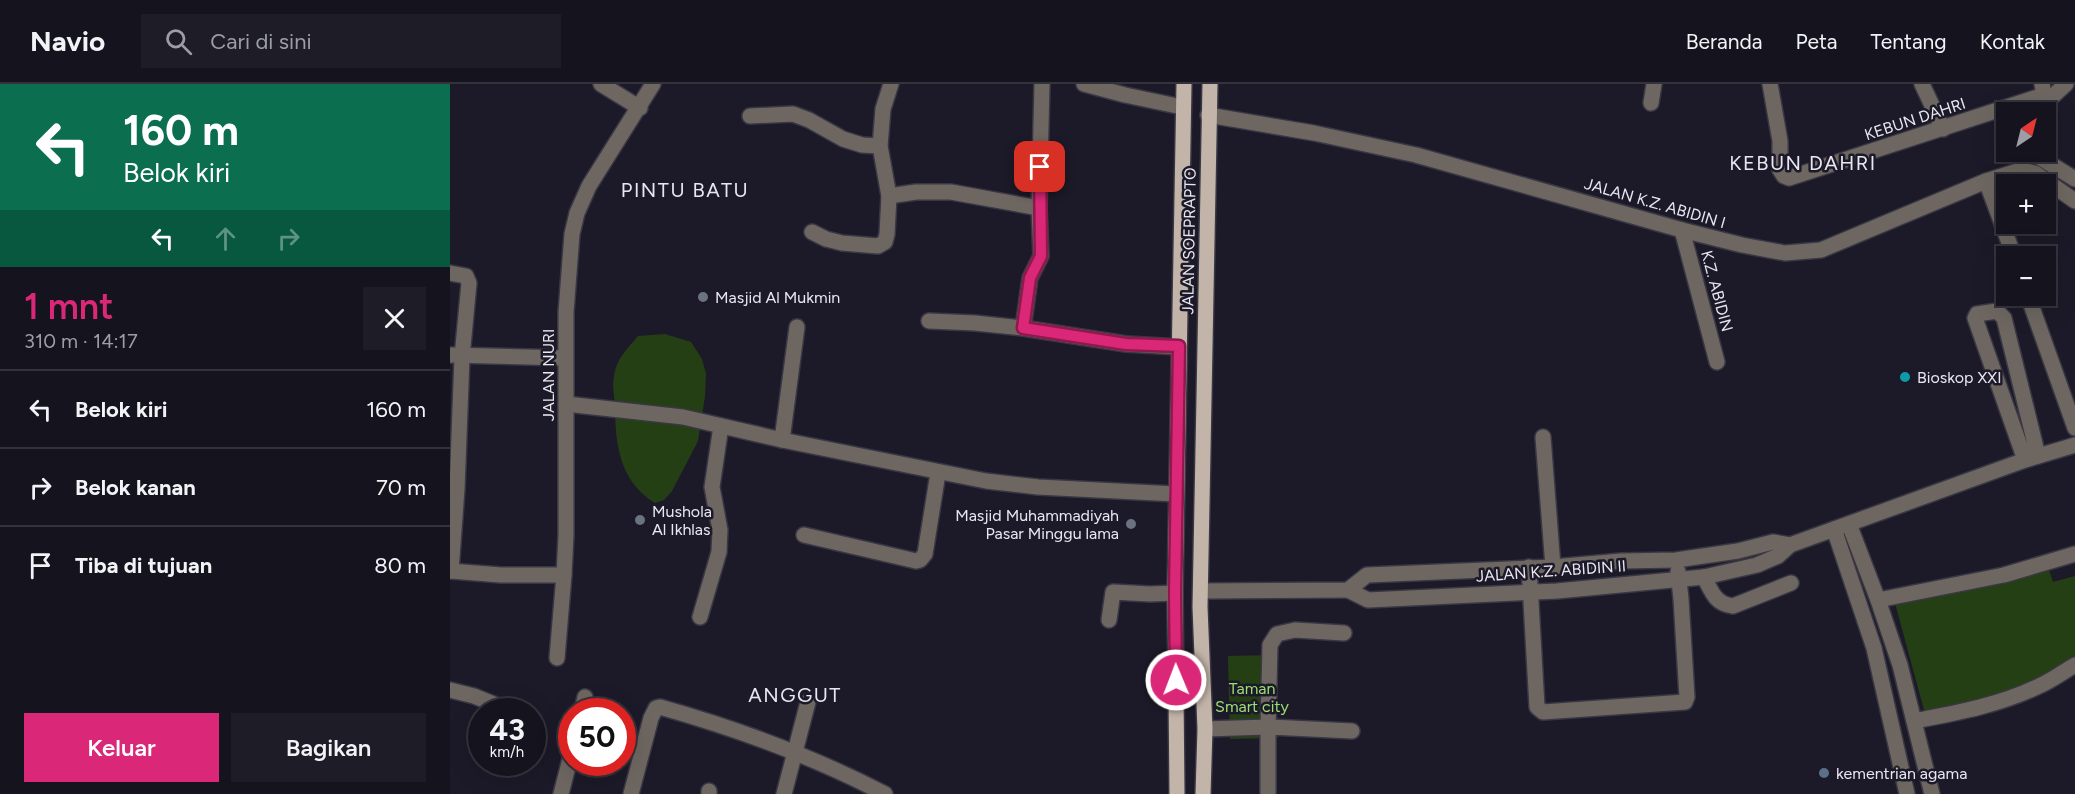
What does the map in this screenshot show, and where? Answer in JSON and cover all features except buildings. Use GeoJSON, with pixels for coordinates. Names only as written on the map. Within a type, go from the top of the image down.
{"type":"FeatureCollection","features":[{"type":"Feature","properties":{"kind":"main road","name":"JALAN SOEPRAPTO"},"geometry":{"type":"LineString","coordinates":[[1177,794],[1175,593],[1184,84]]}},
{"type":"Feature","properties":{"kind":"main road","name":"JALAN SOEPRAPTO"},"geometry":{"type":"LineString","coordinates":[[1203,794],[1205,729],[1200,607],[1210,84]]}},
{"type":"Feature","properties":{"kind":"street"},"geometry":{"type":"LineString","coordinates":[[601,84],[640,108]]}},
{"type":"Feature","properties":{"kind":"street","name":"JALAN NURI"},"geometry":{"type":"LineString","coordinates":[[557,658],[564,574],[565,358],[569,256],[577,213],[589,186],[653,84]]}},
{"type":"Feature","properties":{"kind":"street"},"geometry":{"type":"LineString","coordinates":[[812,232],[842,243],[880,246],[885,242],[889,196],[880,146],[883,109],[891,84]]}},
{"type":"Feature","properties":{"kind":"street"},"geometry":{"type":"LineString","coordinates":[[1023,328],[1030,278],[1041,256],[1039,208],[1042,84]]}},
{"type":"Feature","properties":{"kind":"street"},"geometry":{"type":"LineString","coordinates":[[1084,84],[1182,107]]}},
{"type":"Feature","properties":{"kind":"street"},"geometry":{"type":"LineString","coordinates":[[1651,103],[1654,84]]}},
{"type":"Feature","properties":{"kind":"street","name":"KEBUN DAHRI"},"geometry":{"type":"LineString","coordinates":[[1770,84],[1780,141],[1780,171],[1789,178],[2053,96],[2066,84]]}},
{"type":"Feature","properties":{"kind":"street"},"geometry":{"type":"LineString","coordinates":[[1922,84],[1943,129]]}},
{"type":"Feature","properties":{"kind":"street"},"geometry":{"type":"LineString","coordinates":[[750,116],[800,115],[843,139],[862,145],[880,146]]}},
{"type":"Feature","properties":{"kind":"street","name":"JALAN K.Z. ABIDIN I"},"geometry":{"type":"LineString","coordinates":[[1208,115],[1314,133],[1416,155],[1682,230],[1785,253],[1821,250],[1986,181],[2021,170],[2035,173]]}},
{"type":"Feature","properties":{"kind":"street"},"geometry":{"type":"LineString","coordinates":[[2037,162],[2035,173],[2075,201]]}},
{"type":"Feature","properties":{"kind":"street"},"geometry":{"type":"LineString","coordinates":[[2051,162],[2075,179]]}},
{"type":"Feature","properties":{"kind":"street"},"geometry":{"type":"LineString","coordinates":[[1986,181],[2009,246]]}},
{"type":"Feature","properties":{"kind":"street"},"geometry":{"type":"LineString","coordinates":[[889,196],[916,192],[951,192],[1039,208]]}},
{"type":"Feature","properties":{"kind":"street","name":"K.Z. ABIDIN"},"geometry":{"type":"LineString","coordinates":[[1682,230],[1717,362]]}},
{"type":"Feature","properties":{"kind":"street"},"geometry":{"type":"LineString","coordinates":[[450,273],[466,276],[469,283],[456,356],[457,489],[450,572],[501,575],[564,574]]}},
{"type":"Feature","properties":{"kind":"street"},"geometry":{"type":"LineString","coordinates":[[2032,306],[2075,428]]}},
{"type":"Feature","properties":{"kind":"street"},"geometry":{"type":"LineString","coordinates":[[1997,311],[2004,318],[2032,458],[1975,318],[1977,314],[1997,311]]}},
{"type":"Feature","properties":{"kind":"street"},"geometry":{"type":"LineString","coordinates":[[929,321],[1023,328],[1126,344],[1179,346]]}},
{"type":"Feature","properties":{"kind":"street"},"geometry":{"type":"LineString","coordinates":[[782,441],[797,327]]}},
{"type":"Feature","properties":{"kind":"street"},"geometry":{"type":"LineString","coordinates":[[456,356],[565,358]]}},
{"type":"Feature","properties":{"kind":"street"},"geometry":{"type":"LineString","coordinates":[[566,404],[665,415],[782,441],[986,481],[1176,494]]}},
{"type":"Feature","properties":{"kind":"street"},"geometry":{"type":"LineString","coordinates":[[700,617],[719,552],[720,530],[712,488],[721,426]]}},
{"type":"Feature","properties":{"kind":"street"},"geometry":{"type":"LineString","coordinates":[[1543,437],[1553,567]]}},
{"type":"Feature","properties":{"kind":"street"},"geometry":{"type":"LineString","coordinates":[[1201,591],[1348,590],[1367,575],[1676,560],[1738,551],[1773,542],[1790,545],[2032,458],[2075,445]]}},
{"type":"Feature","properties":{"kind":"street"},"geometry":{"type":"LineString","coordinates":[[804,535],[920,560],[925,554],[938,473]]}},
{"type":"Feature","properties":{"kind":"street"},"geometry":{"type":"LineString","coordinates":[[1841,526],[1878,600],[1903,678],[1932,794]]}},
{"type":"Feature","properties":{"kind":"street"},"geometry":{"type":"LineString","coordinates":[[1841,526],[1874,648],[1907,794]]}},
{"type":"Feature","properties":{"kind":"street","name":"JALAN K.Z. ABIDIN II"},"geometry":{"type":"LineString","coordinates":[[1348,590],[1368,600],[1531,593],[1679,580],[1757,565],[1778,556],[1790,545]]}},
{"type":"Feature","properties":{"kind":"street"},"geometry":{"type":"LineString","coordinates":[[1878,600],[2004,575],[2075,554]]}},
{"type":"Feature","properties":{"kind":"street"},"geometry":{"type":"LineString","coordinates":[[1529,567],[1537,707],[1541,711],[1684,702],[1687,697],[1676,560]]}},
{"type":"Feature","properties":{"kind":"street"},"geometry":{"type":"LineString","coordinates":[[1704,577],[1716,598],[1724,605],[1733,606],[1791,583]]}},
{"type":"Feature","properties":{"kind":"street"},"geometry":{"type":"LineString","coordinates":[[1109,620],[1113,591],[1150,594],[1175,593]]}},
{"type":"Feature","properties":{"kind":"street"},"geometry":{"type":"LineString","coordinates":[[1268,794],[1270,645],[1277,634],[1295,630],[1344,633]]}},
{"type":"Feature","properties":{"kind":"street"},"geometry":{"type":"LineString","coordinates":[[1914,721],[1963,712],[2015,697],[2040,686],[2075,665]]}},
{"type":"Feature","properties":{"kind":"street"},"geometry":{"type":"LineString","coordinates":[[1882,681],[1903,678]]}},
{"type":"Feature","properties":{"kind":"street"},"geometry":{"type":"LineString","coordinates":[[450,690],[479,698]]}},
{"type":"Feature","properties":{"kind":"street"},"geometry":{"type":"LineString","coordinates":[[784,794],[808,702]]}},
{"type":"Feature","properties":{"kind":"street"},"geometry":{"type":"LineString","coordinates":[[631,794],[651,718],[656,708],[660,707],[794,751],[885,794]]}},
{"type":"Feature","properties":{"kind":"street"},"geometry":{"type":"LineString","coordinates":[[1205,729],[1268,727],[1352,731]]}},
{"type":"Feature","properties":{"kind":"street"},"geometry":{"type":"LineString","coordinates":[[561,794],[566,776]]}},
{"type":"Feature","properties":{"kind":"green space"},"geometry":{"type":"Polygon","coordinates":[[[665,334],[691,342],[702,359],[706,374],[705,396],[698,441],[672,491],[664,500],[655,503],[634,484],[622,460],[616,433],[613,382],[620,359],[638,336],[665,334]]]}},
{"type":"Feature","properties":{"kind":"green space"},"geometry":{"type":"Polygon","coordinates":[[[2048,567],[2053,582],[2075,576],[2075,668],[1927,721],[1895,603],[2048,567]]]}},
{"type":"Feature","properties":{"kind":"green space","name":"Taman Smart city"},"geometry":{"type":"Polygon","coordinates":[[[1274,655],[1278,738],[1230,739],[1228,656],[1274,655]]]}},
{"type":"Feature","properties":{"kind":"place","name":"Masjid Al Mukmin"},"geometry":{"type":"Point","coordinates":[703,297]}},
{"type":"Feature","properties":{"kind":"place","name":"Bioskop XXI"},"geometry":{"type":"Point","coordinates":[1905,377]}},
{"type":"Feature","properties":{"kind":"place","name":"Mushola Al Ikhlas"},"geometry":{"type":"Point","coordinates":[640,520]}},
{"type":"Feature","properties":{"kind":"place","name":"Masjid Muhammadiyah Pasar Minggu lama"},"geometry":{"type":"Point","coordinates":[1131,524]}},
{"type":"Feature","properties":{"kind":"place","name":"kementrian agama"},"geometry":{"type":"Point","coordinates":[1824,773]}},
{"type":"Feature","properties":{"kind":"district","name":"KEBUN DAHRI"},"geometry":{"type":"Point","coordinates":[1803,163]}},
{"type":"Feature","properties":{"kind":"district","name":"PINTU BATU"},"geometry":{"type":"Point","coordinates":[685,190]}},
{"type":"Feature","properties":{"kind":"district","name":"ANGGUT"},"geometry":{"type":"Point","coordinates":[795,695]}},
{"type":"Feature","properties":{"kind":"route"},"geometry":{"type":"LineString","coordinates":[[1040,167],[1041,256],[1030,278],[1023,328],[1126,344],[1179,346],[1176,680]]}}]}
